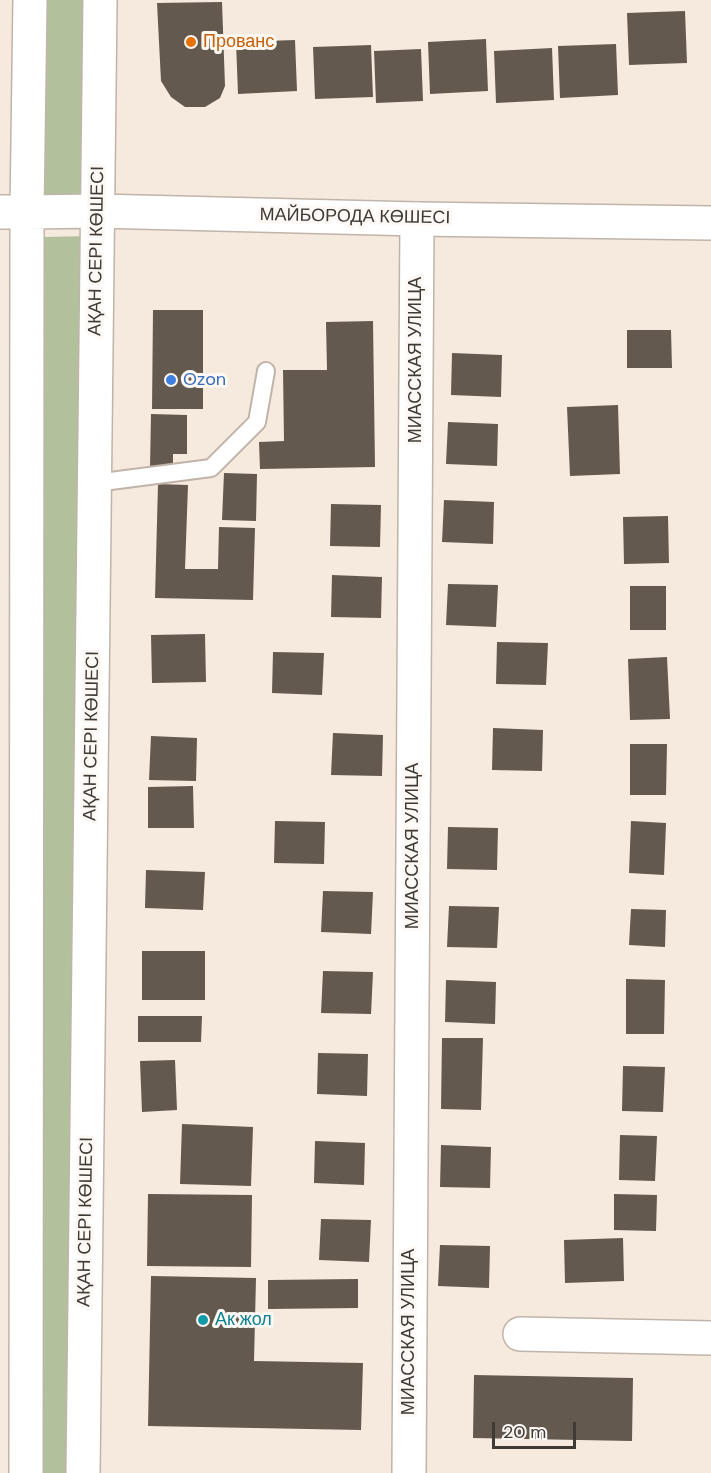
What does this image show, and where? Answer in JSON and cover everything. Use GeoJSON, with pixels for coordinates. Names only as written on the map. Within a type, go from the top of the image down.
{"type":"FeatureCollection","features":[{"type":"Feature","properties":{"kind":"street"},"geometry":{"type":"LineString","coordinates":[[26,1473],[14,212],[30,0]]}},
{"type":"Feature","properties":{"kind":"street","name":"АҚАН СЕРІ КӨШЕСІ"},"geometry":{"type":"LineString","coordinates":[[83,1473],[100,0]]}},
{"type":"Feature","properties":{"kind":"street","name":"МАЙБОРОДА КӨШЕСІ"},"geometry":{"type":"LineString","coordinates":[[14,212],[98,211],[711,223]]}},
{"type":"Feature","properties":{"kind":"street","name":"МИАССКАЯ УЛИЦА"},"geometry":{"type":"LineString","coordinates":[[409,1473],[417,219]]}},
{"type":"Feature","properties":{"kind":"street"},"geometry":{"type":"LineString","coordinates":[[520,1334],[711,1338]]}},
{"type":"Feature","properties":{"kind":"lane"},"geometry":{"type":"LineString","coordinates":[[95,483],[211,468],[257,422],[266,371]]}},
{"type":"Feature","properties":{"kind":"green space"},"geometry":{"type":"Polygon","coordinates":[[[46,0],[91,0],[88,197],[45,197],[46,0]]]}},
{"type":"Feature","properties":{"kind":"green space"},"geometry":{"type":"Polygon","coordinates":[[[89,236],[72,1473],[37,1473],[43,237],[89,236]]]}},
{"type":"Feature","properties":{"kind":"building","name":"Прованс"},"geometry":{"type":"Polygon","coordinates":[[[222,2],[225,86],[220,98],[205,107],[185,107],[171,97],[161,81],[157,3],[222,2]]]}},
{"type":"Feature","properties":{"kind":"building"},"geometry":{"type":"Polygon","coordinates":[[[685,11],[687,63],[629,65],[627,13],[685,11]]]}},
{"type":"Feature","properties":{"kind":"building"},"geometry":{"type":"Polygon","coordinates":[[[486,39],[488,91],[430,94],[428,42],[486,39]]]}},
{"type":"Feature","properties":{"kind":"building"},"geometry":{"type":"Polygon","coordinates":[[[295,40],[297,91],[238,94],[236,42],[295,40]]]}},
{"type":"Feature","properties":{"kind":"building"},"geometry":{"type":"Polygon","coordinates":[[[616,44],[618,95],[560,98],[558,46],[616,44]]]}},
{"type":"Feature","properties":{"kind":"building"},"geometry":{"type":"Polygon","coordinates":[[[371,45],[373,97],[315,99],[313,47],[371,45]]]}},
{"type":"Feature","properties":{"kind":"building"},"geometry":{"type":"Polygon","coordinates":[[[552,48],[554,100],[496,103],[494,51],[552,48]]]}},
{"type":"Feature","properties":{"kind":"building"},"geometry":{"type":"Polygon","coordinates":[[[421,49],[423,101],[376,103],[374,51],[421,49]]]}},
{"type":"Feature","properties":{"kind":"building"},"geometry":{"type":"Polygon","coordinates":[[[153,310],[203,310],[203,409],[152,409],[153,310]]]}},
{"type":"Feature","properties":{"kind":"building"},"geometry":{"type":"Polygon","coordinates":[[[373,321],[375,467],[260,469],[259,442],[284,441],[283,370],[327,370],[326,322],[373,321]]]}},
{"type":"Feature","properties":{"kind":"building"},"geometry":{"type":"Polygon","coordinates":[[[627,330],[671,330],[672,368],[627,368],[627,330]]]}},
{"type":"Feature","properties":{"kind":"building"},"geometry":{"type":"Polygon","coordinates":[[[452,353],[502,355],[501,397],[451,395],[452,353]]]}},
{"type":"Feature","properties":{"kind":"building"},"geometry":{"type":"Polygon","coordinates":[[[618,405],[620,474],[570,476],[567,407],[618,405]]]}},
{"type":"Feature","properties":{"kind":"building"},"geometry":{"type":"Polygon","coordinates":[[[151,414],[187,415],[187,454],[173,454],[173,468],[150,468],[151,414]]]}},
{"type":"Feature","properties":{"kind":"building"},"geometry":{"type":"Polygon","coordinates":[[[448,422],[498,424],[497,466],[446,464],[448,422]]]}},
{"type":"Feature","properties":{"kind":"building"},"geometry":{"type":"Polygon","coordinates":[[[224,473],[257,474],[256,521],[222,520],[224,473]]]}},
{"type":"Feature","properties":{"kind":"building"},"geometry":{"type":"Polygon","coordinates":[[[158,484],[188,485],[185,569],[218,569],[219,527],[255,528],[253,600],[155,598],[158,484]]]}},
{"type":"Feature","properties":{"kind":"building"},"geometry":{"type":"Polygon","coordinates":[[[444,500],[494,502],[493,544],[442,542],[444,500]]]}},
{"type":"Feature","properties":{"kind":"building"},"geometry":{"type":"Polygon","coordinates":[[[331,504],[381,505],[380,547],[330,546],[331,504]]]}},
{"type":"Feature","properties":{"kind":"building"},"geometry":{"type":"Polygon","coordinates":[[[668,516],[669,563],[624,564],[623,517],[668,516]]]}},
{"type":"Feature","properties":{"kind":"building"},"geometry":{"type":"Polygon","coordinates":[[[332,575],[382,577],[381,618],[331,617],[332,575]]]}},
{"type":"Feature","properties":{"kind":"building"},"geometry":{"type":"Polygon","coordinates":[[[448,584],[498,585],[496,627],[446,625],[448,584]]]}},
{"type":"Feature","properties":{"kind":"building"},"geometry":{"type":"Polygon","coordinates":[[[630,586],[666,586],[666,630],[630,630],[630,586]]]}},
{"type":"Feature","properties":{"kind":"building"},"geometry":{"type":"Polygon","coordinates":[[[205,634],[206,682],[152,683],[151,635],[205,634]]]}},
{"type":"Feature","properties":{"kind":"building"},"geometry":{"type":"Polygon","coordinates":[[[497,642],[548,643],[546,685],[496,684],[497,642]]]}},
{"type":"Feature","properties":{"kind":"building"},"geometry":{"type":"Polygon","coordinates":[[[273,652],[324,653],[322,695],[272,693],[273,652]]]}},
{"type":"Feature","properties":{"kind":"building"},"geometry":{"type":"Polygon","coordinates":[[[667,657],[670,719],[630,720],[628,659],[667,657]]]}},
{"type":"Feature","properties":{"kind":"building"},"geometry":{"type":"Polygon","coordinates":[[[493,728],[543,730],[542,771],[492,770],[493,728]]]}},
{"type":"Feature","properties":{"kind":"building"},"geometry":{"type":"Polygon","coordinates":[[[333,733],[383,735],[382,776],[331,775],[333,733]]]}},
{"type":"Feature","properties":{"kind":"building"},"geometry":{"type":"Polygon","coordinates":[[[151,736],[197,738],[196,781],[149,780],[151,736]]]}},
{"type":"Feature","properties":{"kind":"building"},"geometry":{"type":"Polygon","coordinates":[[[630,744],[667,744],[666,795],[630,795],[630,744]]]}},
{"type":"Feature","properties":{"kind":"building"},"geometry":{"type":"Polygon","coordinates":[[[193,786],[194,828],[148,828],[148,787],[193,786]]]}},
{"type":"Feature","properties":{"kind":"building"},"geometry":{"type":"Polygon","coordinates":[[[275,821],[325,822],[324,864],[274,863],[275,821]]]}},
{"type":"Feature","properties":{"kind":"building"},"geometry":{"type":"Polygon","coordinates":[[[631,821],[666,823],[664,875],[629,873],[631,821]]]}},
{"type":"Feature","properties":{"kind":"building"},"geometry":{"type":"Polygon","coordinates":[[[448,827],[498,828],[497,870],[447,869],[448,827]]]}},
{"type":"Feature","properties":{"kind":"building"},"geometry":{"type":"Polygon","coordinates":[[[146,870],[205,872],[203,910],[145,908],[146,870]]]}},
{"type":"Feature","properties":{"kind":"building"},"geometry":{"type":"Polygon","coordinates":[[[323,891],[373,892],[371,934],[321,932],[323,891]]]}},
{"type":"Feature","properties":{"kind":"building"},"geometry":{"type":"Polygon","coordinates":[[[449,906],[499,907],[497,948],[447,947],[449,906]]]}},
{"type":"Feature","properties":{"kind":"building"},"geometry":{"type":"Polygon","coordinates":[[[631,909],[666,910],[665,947],[629,945],[631,909]]]}},
{"type":"Feature","properties":{"kind":"building"},"geometry":{"type":"Polygon","coordinates":[[[142,951],[205,951],[205,1000],[142,1000],[142,951]]]}},
{"type":"Feature","properties":{"kind":"building"},"geometry":{"type":"Polygon","coordinates":[[[323,971],[373,972],[371,1014],[321,1013],[323,971]]]}},
{"type":"Feature","properties":{"kind":"building"},"geometry":{"type":"Polygon","coordinates":[[[626,979],[665,980],[664,1034],[626,1034],[626,979]]]}},
{"type":"Feature","properties":{"kind":"building"},"geometry":{"type":"Polygon","coordinates":[[[446,980],[496,982],[495,1024],[445,1022],[446,980]]]}},
{"type":"Feature","properties":{"kind":"building"},"geometry":{"type":"Polygon","coordinates":[[[138,1016],[202,1016],[201,1042],[138,1042],[138,1016]]]}},
{"type":"Feature","properties":{"kind":"building"},"geometry":{"type":"Polygon","coordinates":[[[442,1038],[483,1038],[481,1110],[441,1109],[442,1038]]]}},
{"type":"Feature","properties":{"kind":"building"},"geometry":{"type":"Polygon","coordinates":[[[318,1053],[368,1054],[367,1096],[317,1094],[318,1053]]]}},
{"type":"Feature","properties":{"kind":"building"},"geometry":{"type":"Polygon","coordinates":[[[175,1060],[177,1110],[142,1112],[140,1061],[175,1060]]]}},
{"type":"Feature","properties":{"kind":"building"},"geometry":{"type":"Polygon","coordinates":[[[623,1066],[665,1067],[663,1112],[622,1111],[623,1066]]]}},
{"type":"Feature","properties":{"kind":"building"},"geometry":{"type":"Polygon","coordinates":[[[182,1124],[253,1127],[251,1186],[180,1184],[182,1124]]]}},
{"type":"Feature","properties":{"kind":"building"},"geometry":{"type":"Polygon","coordinates":[[[620,1135],[657,1136],[655,1181],[619,1180],[620,1135]]]}},
{"type":"Feature","properties":{"kind":"building"},"geometry":{"type":"Polygon","coordinates":[[[315,1141],[365,1143],[364,1185],[314,1183],[315,1141]]]}},
{"type":"Feature","properties":{"kind":"building"},"geometry":{"type":"Polygon","coordinates":[[[441,1145],[491,1147],[490,1188],[440,1187],[441,1145]]]}},
{"type":"Feature","properties":{"kind":"building"},"geometry":{"type":"Polygon","coordinates":[[[148,1194],[252,1195],[251,1267],[147,1266],[148,1194]]]}},
{"type":"Feature","properties":{"kind":"building"},"geometry":{"type":"Polygon","coordinates":[[[614,1194],[657,1195],[656,1231],[614,1230],[614,1194]]]}},
{"type":"Feature","properties":{"kind":"building"},"geometry":{"type":"Polygon","coordinates":[[[321,1219],[371,1220],[369,1262],[319,1260],[321,1219]]]}},
{"type":"Feature","properties":{"kind":"building"},"geometry":{"type":"Polygon","coordinates":[[[623,1238],[624,1281],[565,1283],[564,1240],[623,1238]]]}},
{"type":"Feature","properties":{"kind":"building"},"geometry":{"type":"Polygon","coordinates":[[[440,1245],[490,1246],[489,1288],[438,1286],[440,1245]]]}},
{"type":"Feature","properties":{"kind":"building","name":"Ак жол"},"geometry":{"type":"Polygon","coordinates":[[[151,1276],[256,1278],[254,1361],[363,1363],[361,1430],[148,1426],[151,1276]]]}},
{"type":"Feature","properties":{"kind":"building"},"geometry":{"type":"Polygon","coordinates":[[[358,1279],[358,1308],[268,1309],[268,1280],[358,1279]]]}},
{"type":"Feature","properties":{"kind":"building"},"geometry":{"type":"Polygon","coordinates":[[[474,1375],[633,1378],[632,1441],[473,1438],[474,1375]]]}},
{"type":"Feature","properties":{"kind":"place","name":"Прованс"},"geometry":{"type":"Point","coordinates":[191,42]}},
{"type":"Feature","properties":{"kind":"place","name":"Ozon"},"geometry":{"type":"Point","coordinates":[171,380]}},
{"type":"Feature","properties":{"kind":"place","name":"Ак жол"},"geometry":{"type":"Point","coordinates":[203,1320]}}]}
